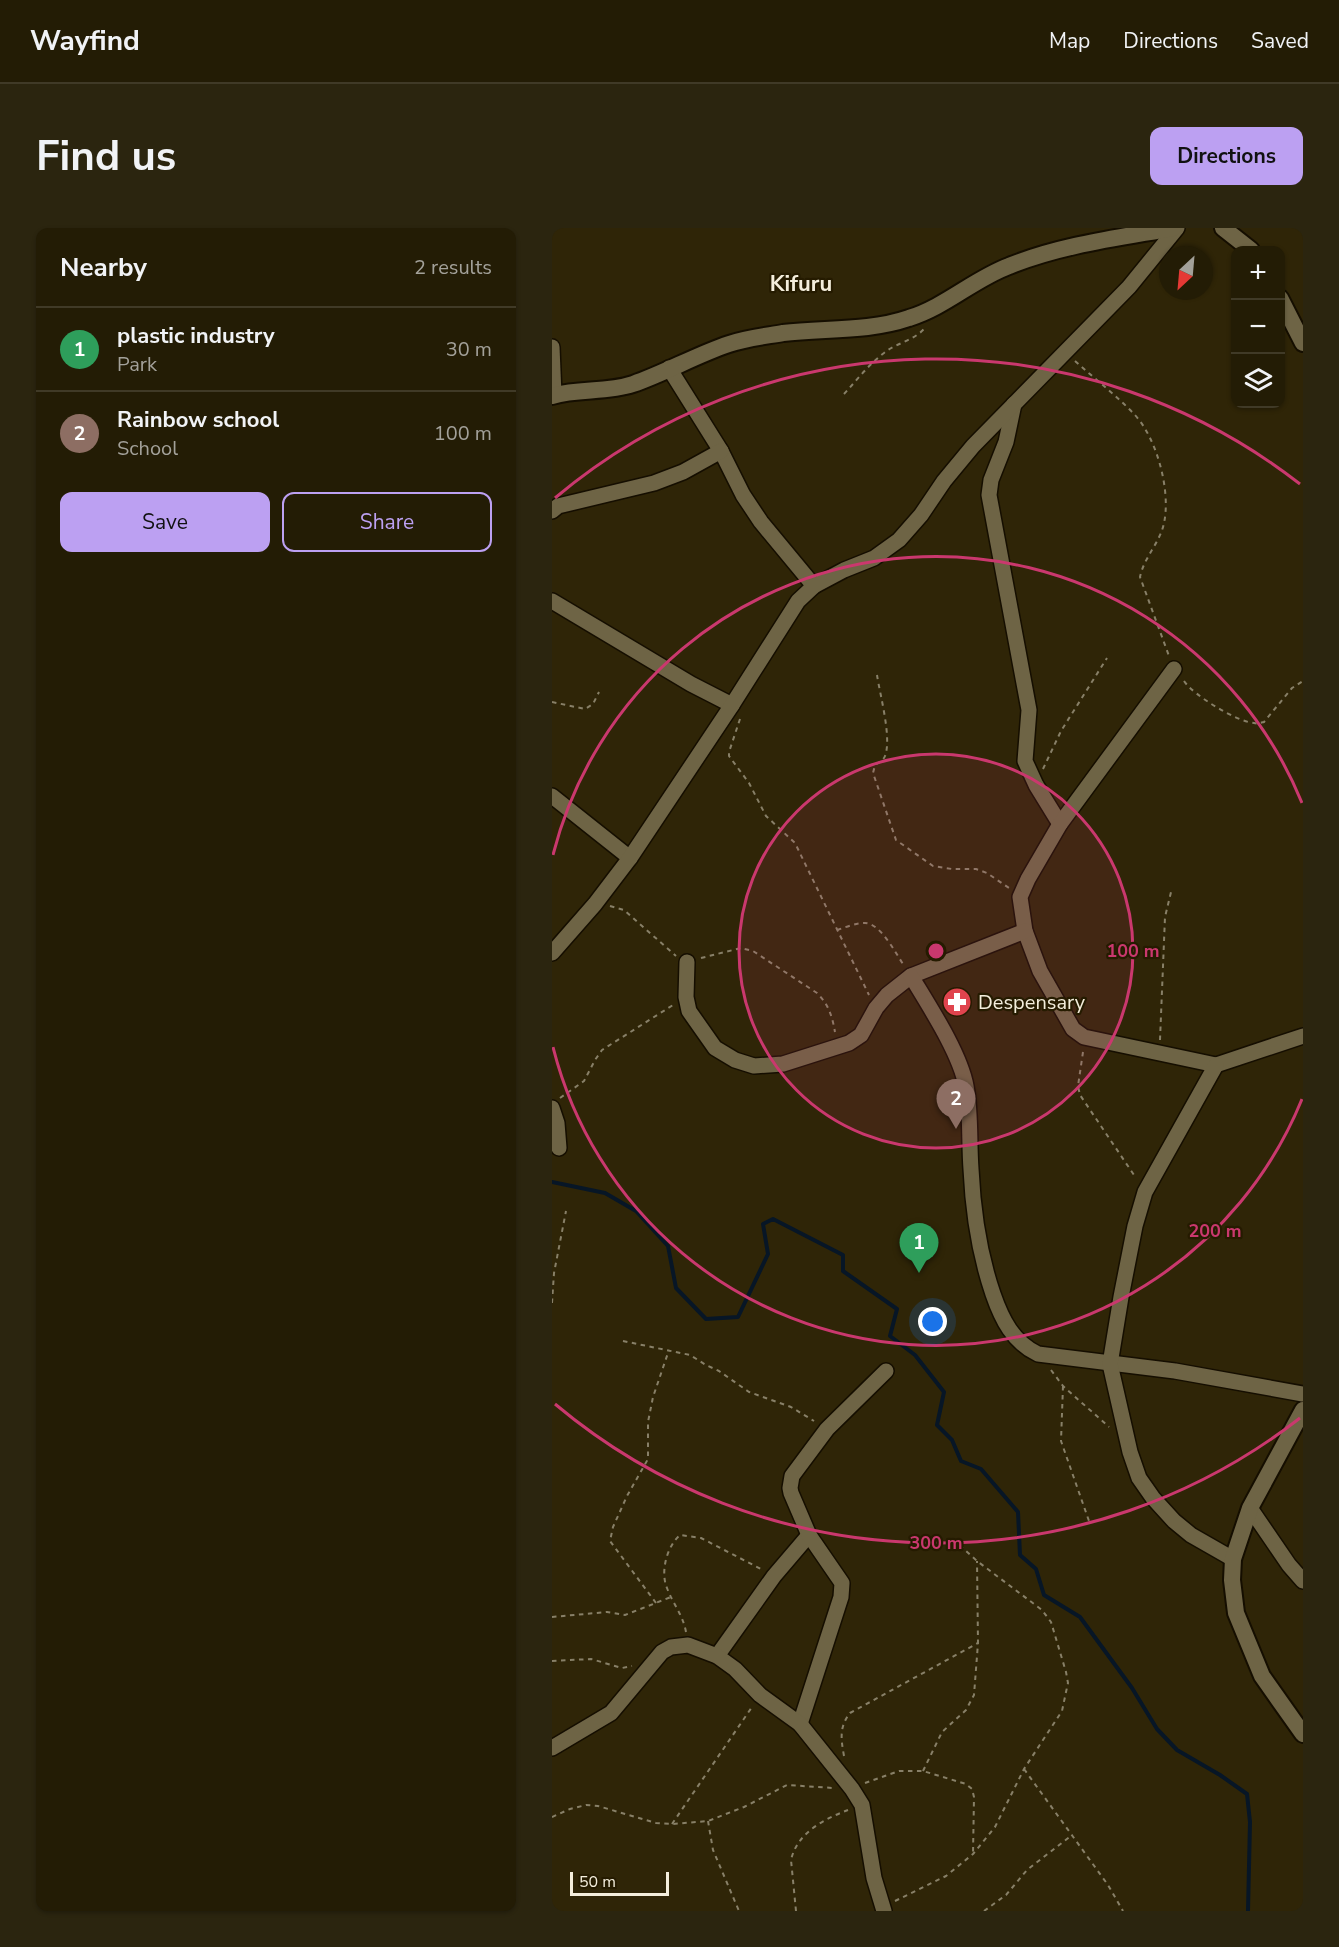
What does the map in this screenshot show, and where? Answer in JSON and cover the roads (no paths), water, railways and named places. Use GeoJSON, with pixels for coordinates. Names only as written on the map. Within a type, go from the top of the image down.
{"type":"FeatureCollection","features":[{"type":"Feature","properties":{"kind":"street"},"geometry":{"type":"LineString","coordinates":[[552,347],[553,395],[614,388],[633,384],[731,343],[783,333],[835,331],[908,319],[1006,267],[1053,250],[1174,228]]}},
{"type":"Feature","properties":{"kind":"street"},"geometry":{"type":"LineString","coordinates":[[552,953],[595,904],[737,711],[784,622],[798,601],[814,586],[844,570],[874,558],[899,540],[921,515],[966,454],[1129,287],[1174,228]]}},
{"type":"Feature","properties":{"kind":"street"},"geometry":{"type":"LineString","coordinates":[[1224,228],[1246,246]]}},
{"type":"Feature","properties":{"kind":"street"},"geometry":{"type":"LineString","coordinates":[[1282,300],[1303,343]]}},
{"type":"Feature","properties":{"kind":"street"},"geometry":{"type":"LineString","coordinates":[[669,368],[721,451],[743,495],[761,522],[814,586]]}},
{"type":"Feature","properties":{"kind":"street"},"geometry":{"type":"LineString","coordinates":[[1014,404],[1006,442],[991,480],[989,495],[1029,710],[1025,760],[1036,785],[1060,824]]}},
{"type":"Feature","properties":{"kind":"street"},"geometry":{"type":"LineString","coordinates":[[552,511],[558,506],[654,483],[683,472],[721,451]]}},
{"type":"Feature","properties":{"kind":"street"},"geometry":{"type":"LineString","coordinates":[[552,601],[737,711]]}},
{"type":"Feature","properties":{"kind":"street"},"geometry":{"type":"LineString","coordinates":[[1174,669],[1060,824],[1028,879],[1020,897],[1025,931],[1040,971],[1073,1029],[1084,1037],[1216,1065],[1303,1036]]}},
{"type":"Feature","properties":{"kind":"street"},"geometry":{"type":"LineString","coordinates":[[552,796],[630,858]]}},
{"type":"Feature","properties":{"kind":"street"},"geometry":{"type":"LineString","coordinates":[[687,962],[686,997],[689,1011],[716,1048],[735,1060],[754,1066],[783,1064],[849,1043],[861,1035],[876,1008],[887,995],[911,976],[1025,931]]}},
{"type":"Feature","properties":{"kind":"street"},"geometry":{"type":"LineString","coordinates":[[911,976],[939,1025],[965,1081],[974,1219],[986,1271],[1000,1313],[1012,1334],[1025,1348],[1038,1354],[1175,1371],[1303,1394]]}},
{"type":"Feature","properties":{"kind":"street"},"geometry":{"type":"LineString","coordinates":[[1216,1065],[1145,1192],[1135,1226],[1110,1364],[1139,1478],[1173,1521],[1233,1559]]}},
{"type":"Feature","properties":{"kind":"street"},"geometry":{"type":"LineString","coordinates":[[552,1108],[559,1148]]}},
{"type":"Feature","properties":{"kind":"street"},"geometry":{"type":"LineString","coordinates":[[800,1724],[842,1590],[842,1583],[809,1535],[791,1493],[790,1482],[827,1429],[886,1371]]}},
{"type":"Feature","properties":{"kind":"street"},"geometry":{"type":"LineString","coordinates":[[1303,1410],[1250,1508],[1233,1559],[1232,1580],[1236,1613],[1262,1676],[1303,1734]]}},
{"type":"Feature","properties":{"kind":"street"},"geometry":{"type":"LineString","coordinates":[[1250,1508],[1289,1565],[1303,1581]]}},
{"type":"Feature","properties":{"kind":"street"},"geometry":{"type":"LineString","coordinates":[[717,1656],[774,1575],[809,1535]]}},
{"type":"Feature","properties":{"kind":"street"},"geometry":{"type":"LineString","coordinates":[[552,1748],[611,1713],[662,1652],[671,1647],[688,1645],[717,1656],[735,1669],[760,1695],[800,1724],[852,1789],[862,1805],[874,1878],[883,1909]]}},
{"type":"Feature","properties":{"kind":"waterway"},"geometry":{"type":"LineString","coordinates":[[552,1182],[605,1193],[636,1211],[668,1246],[676,1288],[706,1319],[738,1317],[768,1254],[763,1224],[773,1219],[843,1255],[843,1271],[897,1309],[890,1336],[915,1355],[944,1392],[937,1425],[952,1440],[961,1461],[981,1469],[1018,1512],[1020,1555],[1036,1569],[1044,1595],[1080,1617],[1132,1688],[1157,1729],[1177,1750],[1247,1794],[1250,1822],[1248,1911]]}},
{"type":"Feature","properties":{"kind":"place","name":"Despensary"},"geometry":{"type":"Point","coordinates":[957,1002]}},
{"type":"Feature","properties":{"kind":"place","name":"Rainbow school"},"geometry":{"type":"Point","coordinates":[956,1129]}},
{"type":"Feature","properties":{"kind":"place","name":"plastic industry"},"geometry":{"type":"Point","coordinates":[919,1273]}},
{"type":"Feature","properties":{"kind":"district","name":"Kifuru"},"geometry":{"type":"Point","coordinates":[801,284]}}]}
